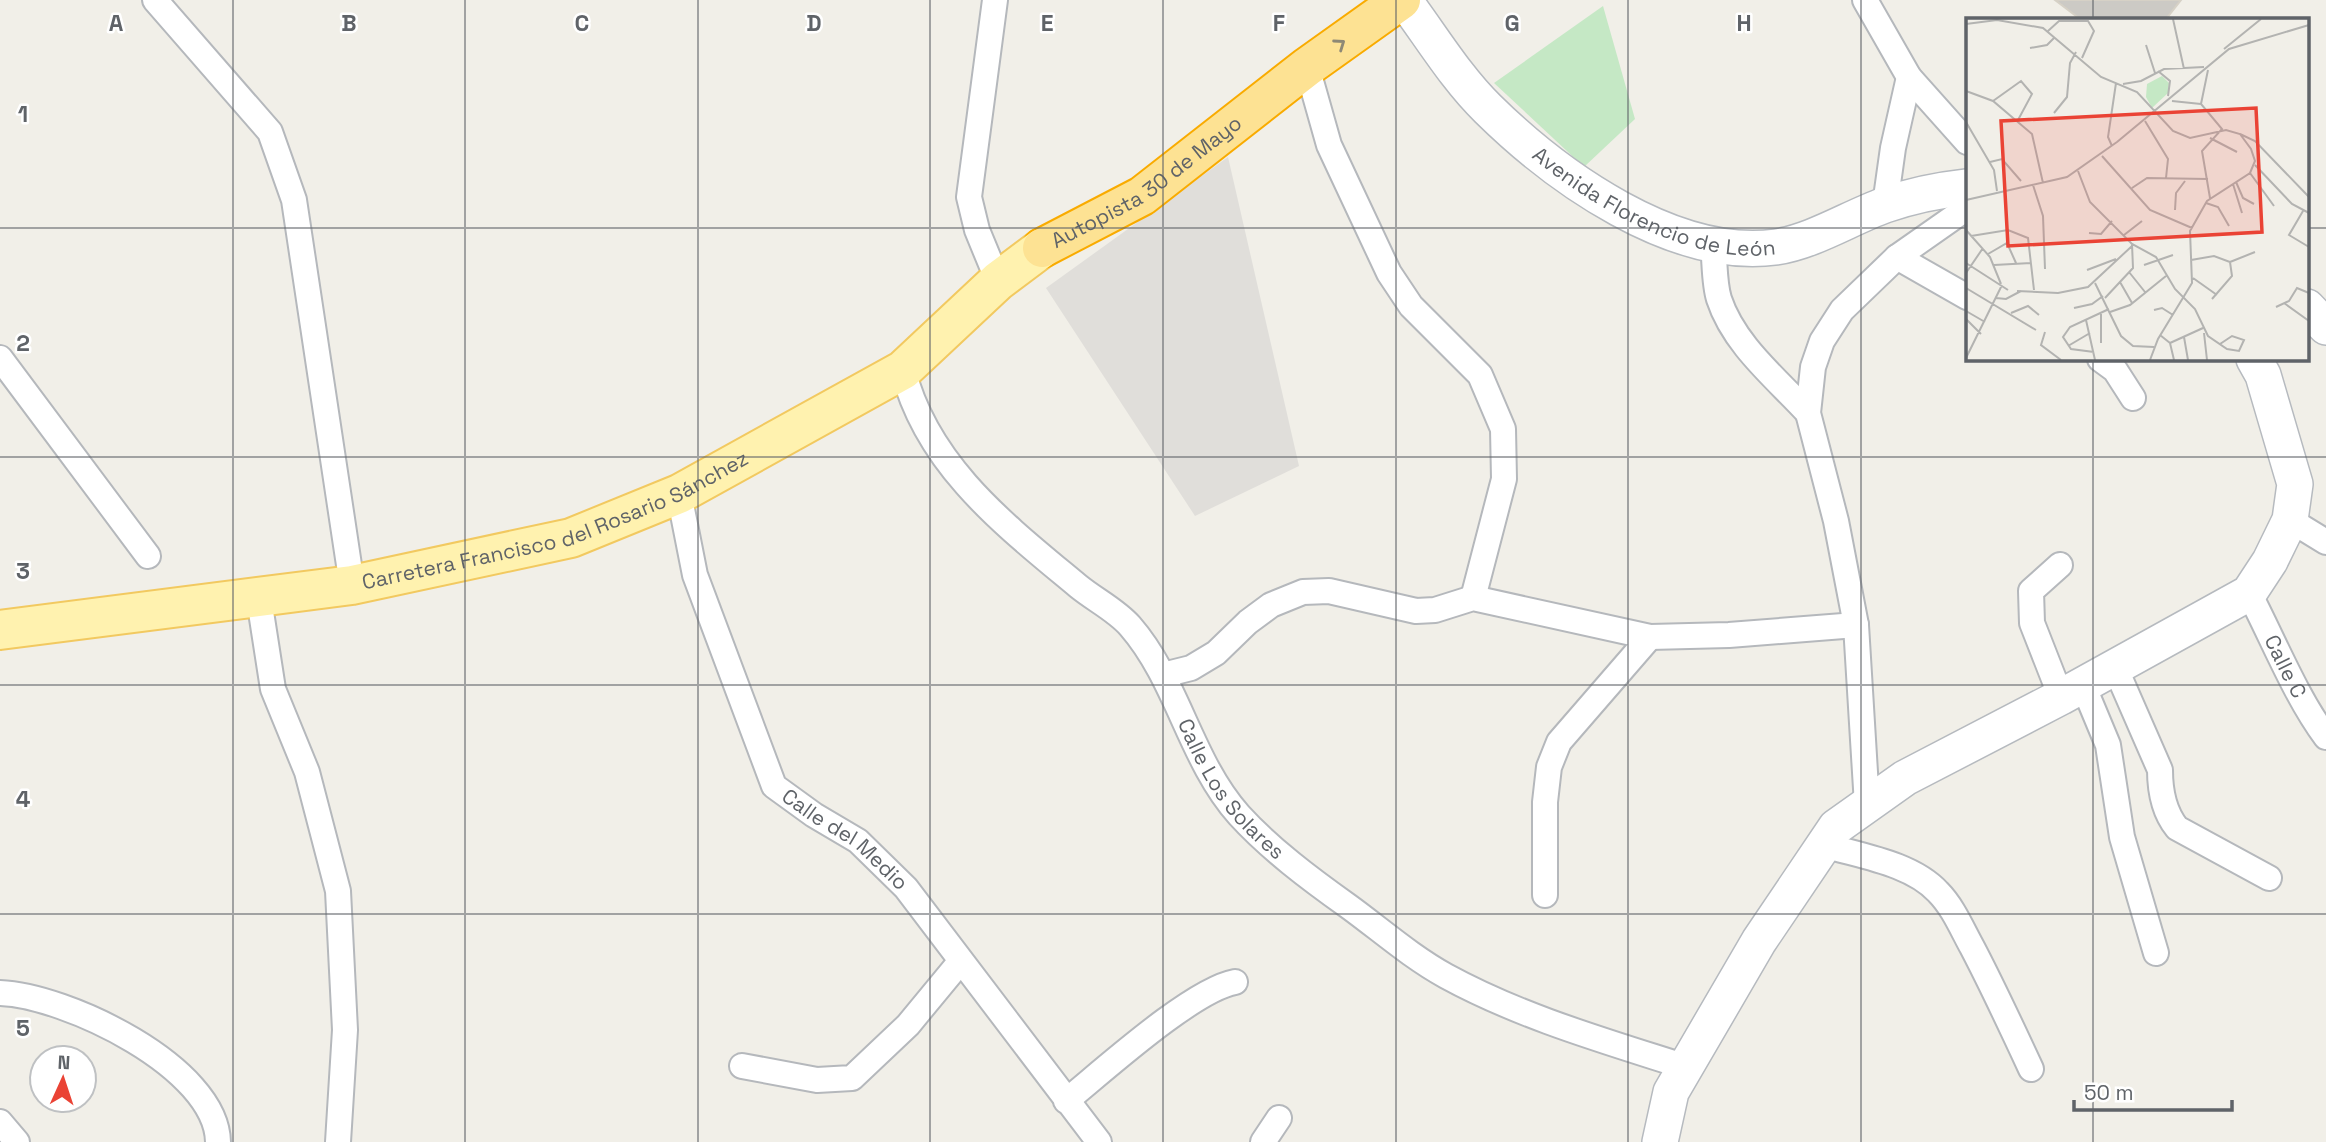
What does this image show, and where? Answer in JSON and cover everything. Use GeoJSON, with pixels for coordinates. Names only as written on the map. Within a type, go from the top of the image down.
{"type":"FeatureCollection","features":[{"type":"Feature","properties":{"kind":"highway","name":"Autopista 30 de Mayo"},"geometry":{"type":"LineString","coordinates":[[1042,248],[1126,178],[1355,0]]}},
{"type":"Feature","properties":{"kind":"highway","name":"Autopista 30 de Mayo"},"geometry":{"type":"LineString","coordinates":[[1042,248],[1142,196],[1307,67],[1402,0]]}},
{"type":"Feature","properties":{"kind":"main road","name":"Avenida Florencio de León"},"geometry":{"type":"LineString","coordinates":[[1402,0],[1487,108],[1559,170],[1650,225],[1713,246],[1776,247],[1831,229],[1885,205],[1966,187]]}},
{"type":"Feature","properties":{"kind":"main road","name":"Carretera Francisco del Rosario Sánchez"},"geometry":{"type":"LineString","coordinates":[[0,630],[260,599],[352,585],[571,538],[678,494],[903,370],[998,281],[1042,248]]}},
{"type":"Feature","properties":{"kind":"main road"},"geometry":{"type":"LineString","coordinates":[[2308,308],[2326,327]]}},
{"type":"Feature","properties":{"kind":"main road"},"geometry":{"type":"LineString","coordinates":[[1660,1142],[1671,1092],[1759,941],[1836,827],[1905,778],[2072,691],[2249,593],[2270,561],[2290,520],[2295,484],[2263,375],[2255,360]]}},
{"type":"Feature","properties":{"kind":"street"},"geometry":{"type":"LineString","coordinates":[[156,0],[270,132],[294,200],[352,585]]}},
{"type":"Feature","properties":{"kind":"street"},"geometry":{"type":"LineString","coordinates":[[995,0],[969,197],[977,230],[998,281]]}},
{"type":"Feature","properties":{"kind":"street"},"geometry":{"type":"LineString","coordinates":[[1865,0],[1909,77],[1966,141]]}},
{"type":"Feature","properties":{"kind":"street"},"geometry":{"type":"LineString","coordinates":[[1307,67],[1329,145],[1389,273],[1411,306],[1480,375],[1503,429],[1504,480],[1473,598]]}},
{"type":"Feature","properties":{"kind":"street"},"geometry":{"type":"LineString","coordinates":[[1885,205],[1893,148],[1909,77]]}},
{"type":"Feature","properties":{"kind":"street"},"geometry":{"type":"LineString","coordinates":[[1867,805],[1856,625],[1836,521],[1808,413],[1813,367],[1822,341],[1842,310],[1898,257],[1966,209]]}},
{"type":"Feature","properties":{"kind":"street"},"geometry":{"type":"LineString","coordinates":[[1713,246],[1719,298],[1729,320],[1747,348],[1808,413]]}},
{"type":"Feature","properties":{"kind":"street"},"geometry":{"type":"LineString","coordinates":[[1898,257],[1966,296]]}},
{"type":"Feature","properties":{"kind":"street"},"geometry":{"type":"LineString","coordinates":[[0,358],[148,556]]}},
{"type":"Feature","properties":{"kind":"street"},"geometry":{"type":"LineString","coordinates":[[2101,360],[2115,370],[2133,398]]}},
{"type":"Feature","properties":{"kind":"street","name":"Calle Los Solares"},"geometry":{"type":"LineString","coordinates":[[903,370],[923,427],[974,495],[1081,588],[1130,625],[1163,675],[1194,744],[1239,815],[1313,881],[1401,948],[1446,976],[1559,1026],[1686,1067]]}},
{"type":"Feature","properties":{"kind":"street","name":"Calle del Medio"},"geometry":{"type":"LineString","coordinates":[[678,494],[695,575],[774,786],[814,815],[858,841],[906,888],[1099,1142]]}},
{"type":"Feature","properties":{"kind":"street"},"geometry":{"type":"LineString","coordinates":[[2290,520],[2326,542]]}},
{"type":"Feature","properties":{"kind":"street"},"geometry":{"type":"LineString","coordinates":[[2060,565],[2031,591],[2032,623],[2108,745],[2122,837],[2157,953]]}},
{"type":"Feature","properties":{"kind":"street"},"geometry":{"type":"LineString","coordinates":[[1163,675],[1191,668],[1216,653],[1248,622],[1271,605],[1303,592],[1329,590],[1416,611],[1435,610],[1473,598],[1650,636],[1729,635],[1856,625]]}},
{"type":"Feature","properties":{"kind":"street","name":"Calle C"},"geometry":{"type":"LineString","coordinates":[[2249,593],[2308,712],[2326,737]]}},
{"type":"Feature","properties":{"kind":"street"},"geometry":{"type":"LineString","coordinates":[[260,599],[273,689],[307,772],[338,891],[345,1030],[338,1142]]}},
{"type":"Feature","properties":{"kind":"street"},"geometry":{"type":"LineString","coordinates":[[1545,895],[1545,802],[1549,767],[1559,741],[1650,636]]}},
{"type":"Feature","properties":{"kind":"street"},"geometry":{"type":"LineString","coordinates":[[2115,667],[2160,769],[2160,788],[2171,821],[2177,828],[2269,878]]}},
{"type":"Feature","properties":{"kind":"street"},"geometry":{"type":"LineString","coordinates":[[1824,845],[1890,864],[1914,875],[1938,891],[1969,942],[2031,1069]]}},
{"type":"Feature","properties":{"kind":"street"},"geometry":{"type":"LineString","coordinates":[[742,1066],[817,1080],[852,1078],[908,1025],[960,962]]}},
{"type":"Feature","properties":{"kind":"street"},"geometry":{"type":"LineString","coordinates":[[1066,1101],[1188,1005],[1222,984],[1235,982]]}},
{"type":"Feature","properties":{"kind":"street"},"geometry":{"type":"LineString","coordinates":[[0,993],[67,1009],[152,1052],[185,1076],[207,1102],[218,1129],[218,1142]]}},
{"type":"Feature","properties":{"kind":"street"},"geometry":{"type":"LineString","coordinates":[[1263,1142],[1279,1118]]}},
{"type":"Feature","properties":{"kind":"street"},"geometry":{"type":"LineString","coordinates":[[0,1122],[17,1142]]}},
{"type":"Feature","properties":{"kind":"shaded area"},"geometry":{"type":"Polygon","coordinates":[[[1228,157],[1299,466],[1195,516],[1046,288],[1228,157]]]}},
{"type":"Feature","properties":{"kind":"green space"},"geometry":{"type":"Polygon","coordinates":[[[1603,6],[1635,119],[1584,167],[1494,83],[1603,6]]]}},
{"type":"Feature","properties":{"kind":"building"},"geometry":{"type":"Polygon","coordinates":[[[2055,0],[2181,0],[2167,18],[2079,18],[2055,0]]]}}]}
